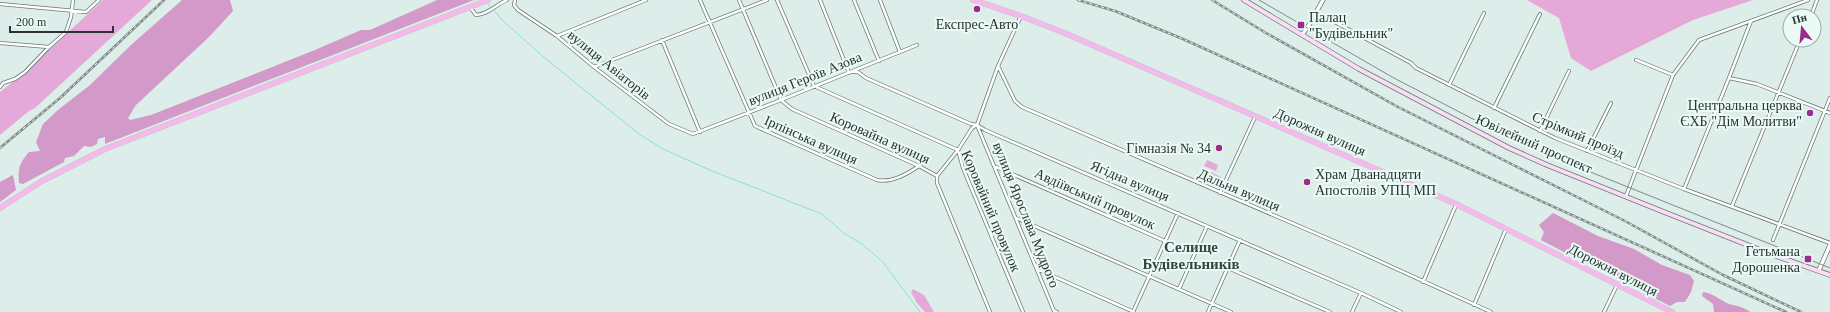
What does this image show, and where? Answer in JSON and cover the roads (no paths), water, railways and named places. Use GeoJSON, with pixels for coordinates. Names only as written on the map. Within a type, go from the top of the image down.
{"type":"FeatureCollection","features":[{"type":"Feature","properties":{"kind":"main road"},"geometry":{"type":"LineString","coordinates":[[0,208],[42,181],[105,149],[488,0]]}},
{"type":"Feature","properties":{"kind":"main road","name":"Дорожня вулиця"},"geometry":{"type":"LineString","coordinates":[[973,0],[1021,16],[1456,204],[1672,312]]}},
{"type":"Feature","properties":{"kind":"main road","name":"Ювілейний проспект"},"geometry":{"type":"LineString","coordinates":[[1244,0],[1366,72],[1509,148],[1547,165],[1768,253],[1830,275]]}},
{"type":"Feature","properties":{"kind":"street"},"geometry":{"type":"LineString","coordinates":[[0,87],[1,82],[15,79],[25,72],[66,32],[71,17],[73,0]]}},
{"type":"Feature","properties":{"kind":"street"},"geometry":{"type":"LineString","coordinates":[[0,4],[86,12],[99,0]]}},
{"type":"Feature","properties":{"kind":"street"},"geometry":{"type":"LineString","coordinates":[[470,7],[476,15],[484,14],[498,4],[507,0]]}},
{"type":"Feature","properties":{"kind":"street","name":"вулиця Авіаторів"},"geometry":{"type":"LineString","coordinates":[[515,0],[514,5],[518,10],[557,36],[594,67],[669,124],[693,134],[700,132]]}},
{"type":"Feature","properties":{"kind":"street"},"geometry":{"type":"LineString","coordinates":[[557,36],[646,0]]}},
{"type":"Feature","properties":{"kind":"street","name":"Ірпінська вулиця"},"geometry":{"type":"LineString","coordinates":[[700,0],[753,123],[759,128],[877,180],[887,180],[898,177],[919,166]]}},
{"type":"Feature","properties":{"kind":"street"},"geometry":{"type":"LineString","coordinates":[[739,0],[781,100]]}},
{"type":"Feature","properties":{"kind":"street"},"geometry":{"type":"LineString","coordinates":[[594,67],[768,0]]}},
{"type":"Feature","properties":{"kind":"street"},"geometry":{"type":"LineString","coordinates":[[777,0],[814,86]]}},
{"type":"Feature","properties":{"kind":"street"},"geometry":{"type":"LineString","coordinates":[[820,0],[850,72]]}},
{"type":"Feature","properties":{"kind":"street"},"geometry":{"type":"LineString","coordinates":[[854,0],[879,61]]}},
{"type":"Feature","properties":{"kind":"street"},"geometry":{"type":"LineString","coordinates":[[880,0],[900,52]]}},
{"type":"Feature","properties":{"kind":"street"},"geometry":{"type":"LineString","coordinates":[[1302,35],[1323,0]]}},
{"type":"Feature","properties":{"kind":"street"},"geometry":{"type":"LineString","coordinates":[[1626,196],[1673,75],[1699,40],[1808,0]]}},
{"type":"Feature","properties":{"kind":"street"},"geometry":{"type":"LineString","coordinates":[[1449,85],[1484,13]]}},
{"type":"Feature","properties":{"kind":"street"},"geometry":{"type":"LineString","coordinates":[[1494,108],[1540,14]]}},
{"type":"Feature","properties":{"kind":"street"},"geometry":{"type":"LineString","coordinates":[[937,176],[958,150],[972,128],[977,124],[998,66],[1021,16]]}},
{"type":"Feature","properties":{"kind":"street","name":"Стрімкий проїзд"},"geometry":{"type":"LineString","coordinates":[[1331,20],[1449,85],[1540,131],[1636,171],[1830,244]]}},
{"type":"Feature","properties":{"kind":"street"},"geometry":{"type":"LineString","coordinates":[[1684,189],[1751,21]]}},
{"type":"Feature","properties":{"kind":"street"},"geometry":{"type":"LineString","coordinates":[[662,40],[700,132]]}},
{"type":"Feature","properties":{"kind":"street"},"geometry":{"type":"LineString","coordinates":[[0,43],[49,47]]}},
{"type":"Feature","properties":{"kind":"street","name":"вулиця Героїв Азова"},"geometry":{"type":"LineString","coordinates":[[700,132],[879,61],[917,44]]}},
{"type":"Feature","properties":{"kind":"street"},"geometry":{"type":"LineString","coordinates":[[1732,206],[1797,48]]}},
{"type":"Feature","properties":{"kind":"street"},"geometry":{"type":"LineString","coordinates":[[1636,60],[1673,75]]}},
{"type":"Feature","properties":{"kind":"street","name":"Дальня вулиця"},"geometry":{"type":"LineString","coordinates":[[998,66],[1015,101],[1022,107],[1491,312]]}},
{"type":"Feature","properties":{"kind":"street"},"geometry":{"type":"LineString","coordinates":[[1540,131],[1568,71]]}},
{"type":"Feature","properties":{"kind":"street","name":"Ягідна вулиця"},"geometry":{"type":"LineString","coordinates":[[850,72],[858,72],[880,84],[971,124],[977,124],[985,130],[1240,240],[1401,312]]}},
{"type":"Feature","properties":{"kind":"street"},"geometry":{"type":"LineString","coordinates":[[1729,78],[1756,84],[1830,113]]}},
{"type":"Feature","properties":{"kind":"street","name":"Коровайний провулок"},"geometry":{"type":"LineString","coordinates":[[814,86],[958,150],[963,168],[1023,312]]}},
{"type":"Feature","properties":{"kind":"street"},"geometry":{"type":"LineString","coordinates":[[1774,240],[1830,98]]}},
{"type":"Feature","properties":{"kind":"street","name":"Коровайна вулиця"},"geometry":{"type":"LineString","coordinates":[[781,100],[792,109],[919,166],[937,176],[937,183],[990,312]]}},
{"type":"Feature","properties":{"kind":"street"},"geometry":{"type":"LineString","coordinates":[[1587,151],[1610,103]]}},
{"type":"Feature","properties":{"kind":"street"},"geometry":{"type":"LineString","coordinates":[[1220,193],[1255,116]]}},
{"type":"Feature","properties":{"kind":"street","name":"вулиця Ярослава Мудрого"},"geometry":{"type":"LineString","coordinates":[[977,124],[1054,312]]}},
{"type":"Feature","properties":{"kind":"street","name":"Авдіївський провулок"},"geometry":{"type":"LineString","coordinates":[[995,167],[1166,241]]}},
{"type":"Feature","properties":{"kind":"street"},"geometry":{"type":"LineString","coordinates":[[1423,282],[1456,204]]}},
{"type":"Feature","properties":{"kind":"street"},"geometry":{"type":"LineString","coordinates":[[1037,269],[1133,312],[1178,213]]}},
{"type":"Feature","properties":{"kind":"street"},"geometry":{"type":"LineString","coordinates":[[1016,218],[1231,312]]}},
{"type":"Feature","properties":{"kind":"street"},"geometry":{"type":"LineString","coordinates":[[1179,289],[1207,226]]}},
{"type":"Feature","properties":{"kind":"street"},"geometry":{"type":"LineString","coordinates":[[1474,304],[1506,228]]}},
{"type":"Feature","properties":{"kind":"street"},"geometry":{"type":"LineString","coordinates":[[1208,312],[1240,240]]}},
{"type":"Feature","properties":{"kind":"street"},"geometry":{"type":"LineString","coordinates":[[1819,270],[1830,244]]}},
{"type":"Feature","properties":{"kind":"street"},"geometry":{"type":"LineString","coordinates":[[1228,268],[1330,312]]}},
{"type":"Feature","properties":{"kind":"street"},"geometry":{"type":"LineString","coordinates":[[1604,312],[1617,285]]}},
{"type":"Feature","properties":{"kind":"street"},"geometry":{"type":"LineString","coordinates":[[1352,312],[1360,293]]}},
{"type":"Feature","properties":{"kind":"waterway"},"geometry":{"type":"LineString","coordinates":[[494,10],[502,20],[546,59],[639,134],[663,149],[712,171],[822,214],[845,234],[862,244],[883,262],[920,312]]}},
{"type":"Feature","properties":{"kind":"tram line"},"geometry":{"type":"LineString","coordinates":[[1259,0],[1392,77],[1523,145],[1830,268]]}},
{"type":"Feature","properties":{"kind":"railway"},"geometry":{"type":"LineString","coordinates":[[0,148],[60,98],[164,0]]}},
{"type":"Feature","properties":{"kind":"railway"},"geometry":{"type":"LineString","coordinates":[[1078,0],[1115,11],[1183,39],[1786,312]]}},
{"type":"Feature","properties":{"kind":"railway"},"geometry":{"type":"LineString","coordinates":[[1212,0],[1266,33],[1398,107],[1625,221],[1723,275],[1801,312]]}},
{"type":"Feature","properties":{"kind":"place","name":"Експрес-Авто"},"geometry":{"type":"Point","coordinates":[977,9]}},
{"type":"Feature","properties":{"kind":"place","name":"Палац \"Будівельник\""},"geometry":{"type":"Point","coordinates":[1301,25]}},
{"type":"Feature","properties":{"kind":"place","name":"Центральна церква ЄХБ \"Дім Молитви\""},"geometry":{"type":"Point","coordinates":[1810,113]}},
{"type":"Feature","properties":{"kind":"place","name":"Гімназія № 34"},"geometry":{"type":"Point","coordinates":[1219,148]}},
{"type":"Feature","properties":{"kind":"place","name":"Храм Дванадцяти Апостолів УПЦ МП"},"geometry":{"type":"Point","coordinates":[1307,182]}},
{"type":"Feature","properties":{"kind":"place","name":"Гетьмана Дорошенка"},"geometry":{"type":"Point","coordinates":[1808,259]}},
{"type":"Feature","properties":{"kind":"district","name":"Селище Будівельників"},"geometry":{"type":"Point","coordinates":[1191,256]}}]}
